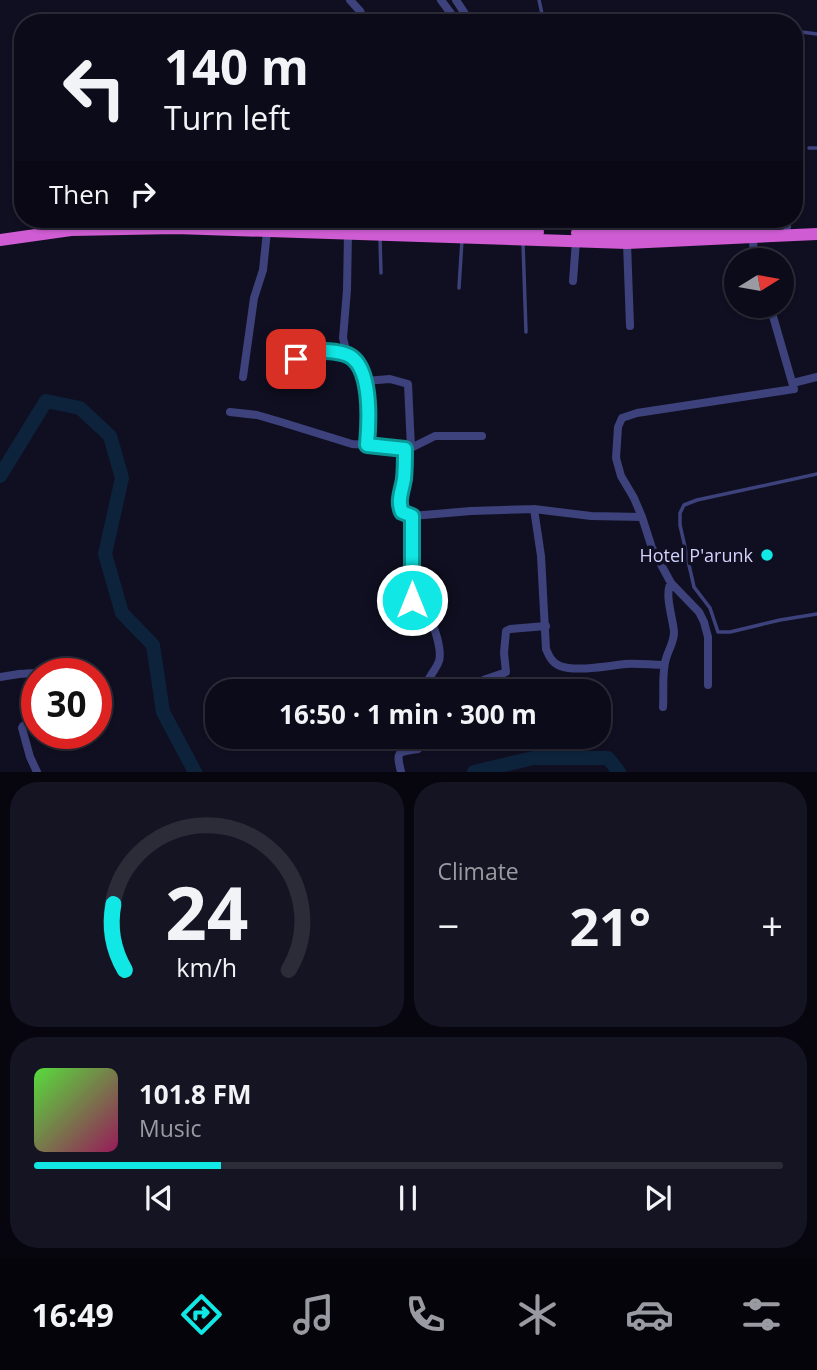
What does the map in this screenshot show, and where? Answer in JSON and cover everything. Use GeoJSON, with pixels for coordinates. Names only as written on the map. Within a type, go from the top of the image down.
{"type":"FeatureCollection","features":[{"type":"Feature","properties":{"kind":"highway"},"geometry":{"type":"LineString","coordinates":[[0,232],[32,228]]}},
{"type":"Feature","properties":{"kind":"highway"},"geometry":{"type":"LineString","coordinates":[[0,240],[92,229],[176,228]]}},
{"type":"Feature","properties":{"kind":"highway"},"geometry":{"type":"LineString","coordinates":[[254,228],[267,231],[348,233],[372,228]]}},
{"type":"Feature","properties":{"kind":"highway"},"geometry":{"type":"LineString","coordinates":[[400,228],[566,233],[665,228]]}},
{"type":"Feature","properties":{"kind":"highway"},"geometry":{"type":"LineString","coordinates":[[495,230],[523,240],[627,243],[817,234]]}},
{"type":"Feature","properties":{"kind":"street"},"geometry":{"type":"LineString","coordinates":[[350,0],[362,14]]}},
{"type":"Feature","properties":{"kind":"street"},"geometry":{"type":"LineString","coordinates":[[243,377],[254,298],[263,270],[267,231]]}},
{"type":"Feature","properties":{"kind":"street"},"geometry":{"type":"LineString","coordinates":[[348,233],[343,338],[347,354],[358,364],[365,381],[369,408],[367,445]]}},
{"type":"Feature","properties":{"kind":"street"},"geometry":{"type":"LineString","coordinates":[[752,238],[753,248]]}},
{"type":"Feature","properties":{"kind":"street"},"geometry":{"type":"LineString","coordinates":[[573,281],[576,241]]}},
{"type":"Feature","properties":{"kind":"street"},"geometry":{"type":"LineString","coordinates":[[627,243],[630,326]]}},
{"type":"Feature","properties":{"kind":"street"},"geometry":{"type":"LineString","coordinates":[[708,685],[708,637],[705,622],[671,583],[652,548],[634,498],[621,476],[616,458],[618,426],[622,418],[637,413],[794,389],[774,318]]}},
{"type":"Feature","properties":{"kind":"street"},"geometry":{"type":"LineString","coordinates":[[276,368],[290,366],[302,351],[306,350],[347,354]]}},
{"type":"Feature","properties":{"kind":"street"},"geometry":{"type":"LineString","coordinates":[[793,383],[817,377]]}},
{"type":"Feature","properties":{"kind":"street"},"geometry":{"type":"LineString","coordinates":[[365,381],[390,379],[408,384],[408,449],[399,499],[402,512],[412,516],[534,509],[591,516],[642,517]]}},
{"type":"Feature","properties":{"kind":"street"},"geometry":{"type":"LineString","coordinates":[[230,412],[257,415],[341,441],[408,449],[435,436],[482,436]]}},
{"type":"Feature","properties":{"kind":"street"},"geometry":{"type":"LineString","coordinates":[[534,509],[541,556],[546,649],[550,658],[560,666],[664,665]]}},
{"type":"Feature","properties":{"kind":"street"},"geometry":{"type":"LineString","coordinates":[[412,516],[412,603],[433,625],[439,650],[439,661],[428,679]]}},
{"type":"Feature","properties":{"kind":"street"},"geometry":{"type":"LineString","coordinates":[[663,707],[664,665],[674,640],[667,592],[671,583]]}},
{"type":"Feature","properties":{"kind":"street"},"geometry":{"type":"LineString","coordinates":[[486,679],[506,672],[506,631],[546,626]]}},
{"type":"Feature","properties":{"kind":"street"},"geometry":{"type":"LineString","coordinates":[[0,677],[21,674]]}},
{"type":"Feature","properties":{"kind":"street"},"geometry":{"type":"LineString","coordinates":[[28,749],[37,772]]}},
{"type":"Feature","properties":{"kind":"street"},"geometry":{"type":"LineString","coordinates":[[401,772],[397,756],[399,753],[418,749]]}},
{"type":"Feature","properties":{"kind":"lane"},"geometry":{"type":"LineString","coordinates":[[809,148],[817,148]]}},
{"type":"Feature","properties":{"kind":"lane"},"geometry":{"type":"LineString","coordinates":[[377,228],[381,273]]}},
{"type":"Feature","properties":{"kind":"lane"},"geometry":{"type":"LineString","coordinates":[[459,288],[468,231]]}},
{"type":"Feature","properties":{"kind":"lane"},"geometry":{"type":"LineString","coordinates":[[523,240],[526,332]]}},
{"type":"Feature","properties":{"kind":"lane"},"geometry":{"type":"LineString","coordinates":[[817,474],[691,503],[684,505],[680,513],[680,525],[694,587],[710,608],[718,632],[730,632],[817,614]]}},
{"type":"Feature","properties":{"kind":"waterway"},"geometry":{"type":"LineString","coordinates":[[0,476],[46,401],[80,408],[110,436],[122,478],[105,554],[122,613],[153,645],[163,712],[195,772]]}},
{"type":"Feature","properties":{"kind":"waterway"},"geometry":{"type":"LineString","coordinates":[[474,772],[533,758],[608,758],[619,772]]}},
{"type":"Feature","properties":{"kind":"place","name":"Hotel P'arunk"},"geometry":{"type":"Point","coordinates":[767,555]}},
{"type":"Feature","properties":{"kind":"route"},"geometry":{"type":"LineString","coordinates":[[296,359],[306,350],[347,354],[358,364],[365,381],[369,408],[367,445],[405,449],[399,506],[404,514],[412,516],[412,600]]}}]}
